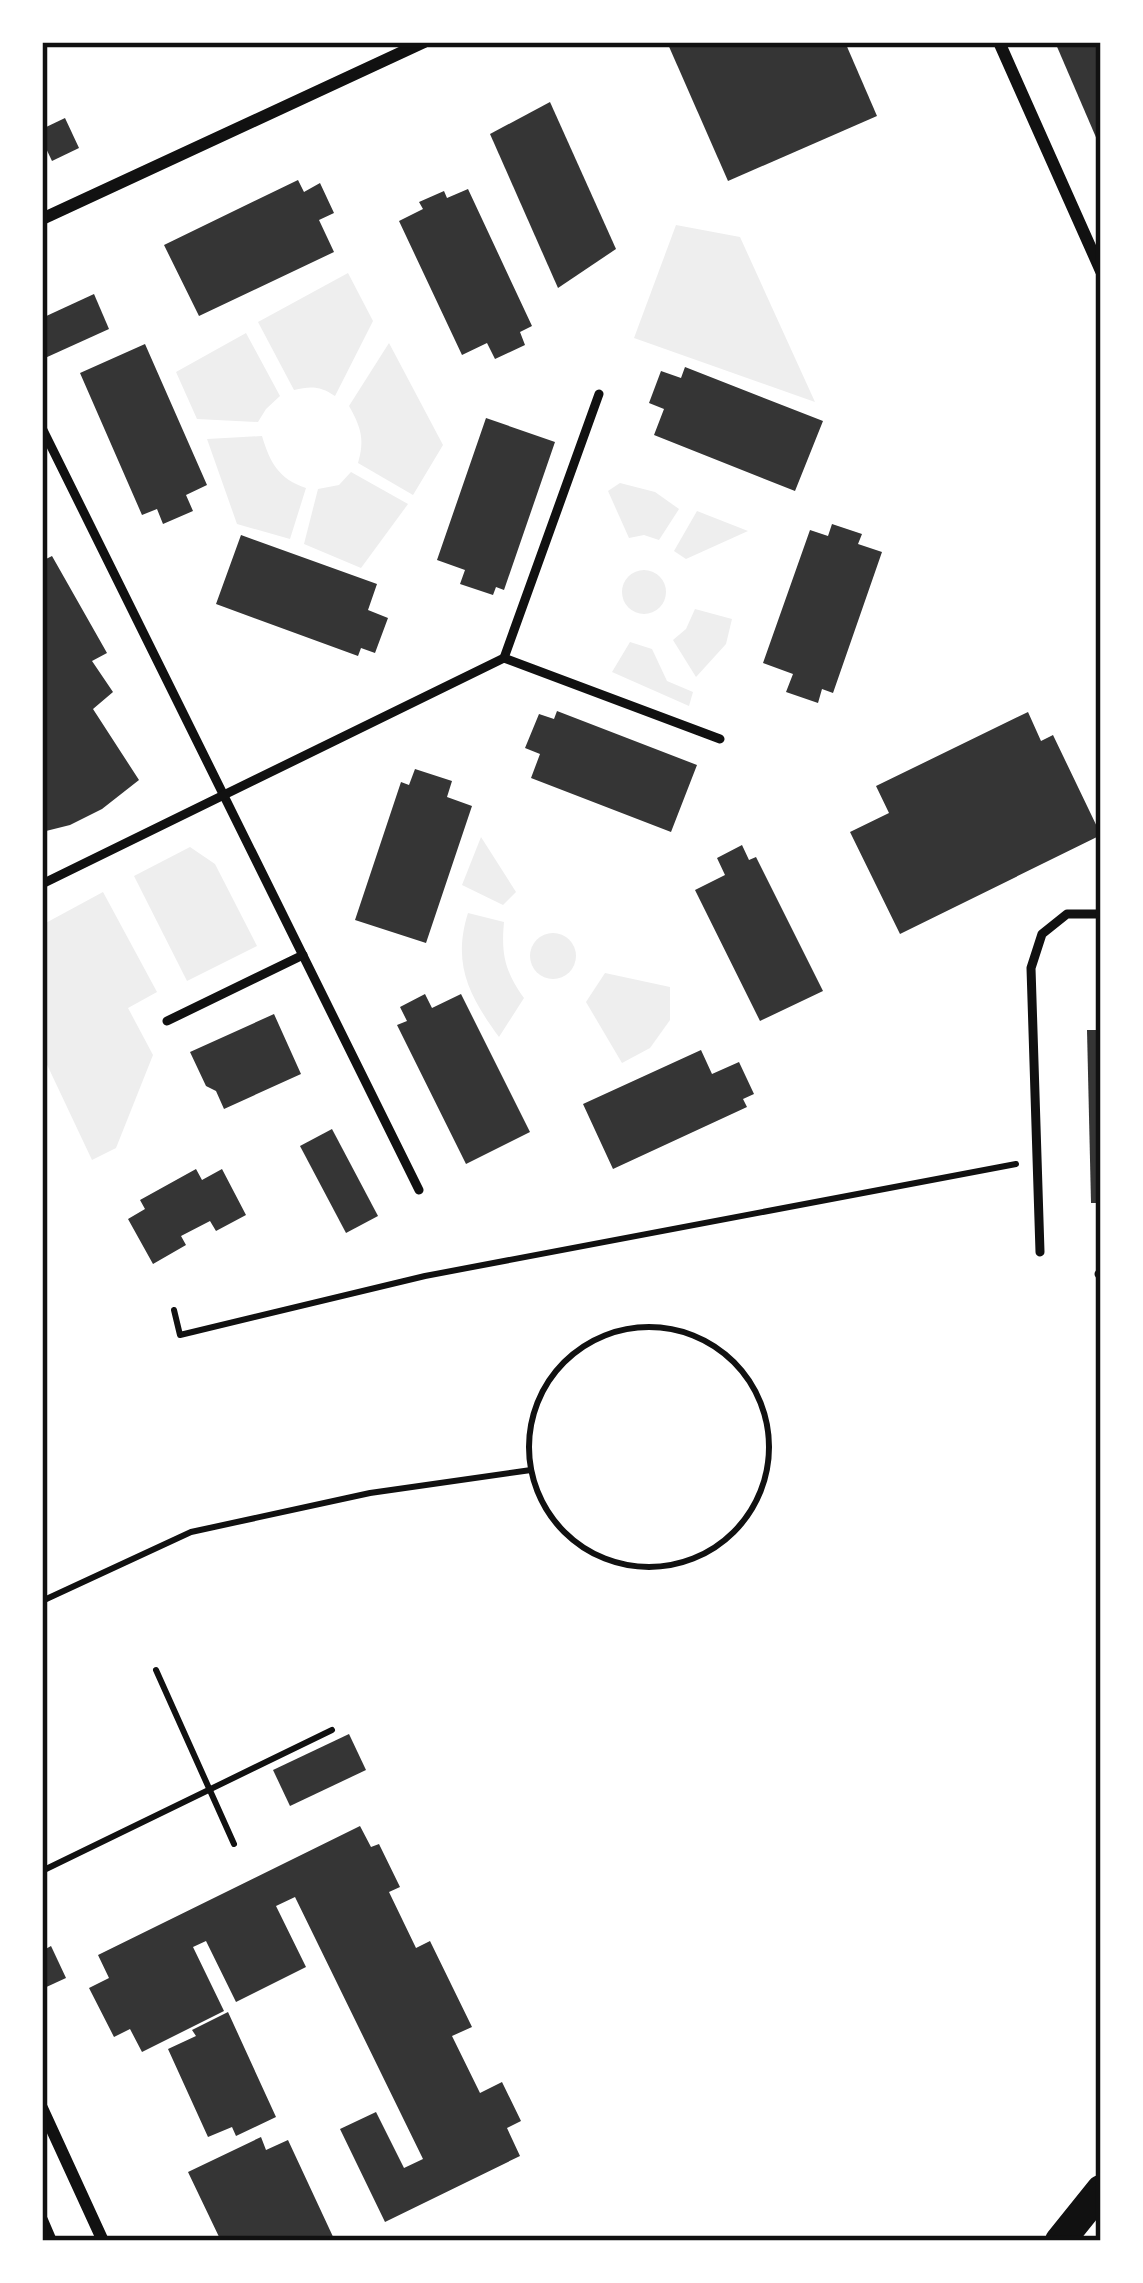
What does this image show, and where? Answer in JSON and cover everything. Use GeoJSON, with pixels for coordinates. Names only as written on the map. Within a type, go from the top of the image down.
{"type":"FeatureCollection","features":[{"type":"Feature","properties":{"kind":"highway"},"geometry":{"type":"LineString","coordinates":[[1060,2241],[1101,2190]]}},
{"type":"Feature","properties":{"kind":"street"},"geometry":{"type":"LineString","coordinates":[[42,219],[424,42]]}},
{"type":"Feature","properties":{"kind":"street"},"geometry":{"type":"LineString","coordinates":[[999,42],[1094,240],[1101,271]]}},
{"type":"Feature","properties":{"kind":"street"},"geometry":{"type":"LineString","coordinates":[[42,2108],[103,2241]]}},
{"type":"Feature","properties":{"kind":"street"},"geometry":{"type":"LineString","coordinates":[[42,2220],[51,2241]]}},
{"type":"Feature","properties":{"kind":"lane"},"geometry":{"type":"LineString","coordinates":[[42,884],[504,658],[599,394]]}},
{"type":"Feature","properties":{"kind":"lane"},"geometry":{"type":"LineString","coordinates":[[42,428],[419,1190]]}},
{"type":"Feature","properties":{"kind":"lane"},"geometry":{"type":"LineString","coordinates":[[504,658],[720,739]]}},
{"type":"Feature","properties":{"kind":"lane"},"geometry":{"type":"LineString","coordinates":[[1040,1252],[1031,968],[1042,934],[1067,914],[1101,914]]}},
{"type":"Feature","properties":{"kind":"lane"},"geometry":{"type":"LineString","coordinates":[[167,1021],[303,956]]}},
{"type":"Feature","properties":{"kind":"path"},"geometry":{"type":"LineString","coordinates":[[174,1310],[180,1335],[425,1276],[1037,1160]]}},
{"type":"Feature","properties":{"kind":"path"},"geometry":{"type":"LineString","coordinates":[[637,1327],[676,1329],[712,1344],[742,1370],[762,1403],[770,1441],[765,1479],[749,1515],[720,1544],[685,1562],[644,1568],[604,1559],[570,1538],[544,1508],[530,1470],[530,1430],[542,1391],[567,1359],[599,1337],[637,1327]]}},
{"type":"Feature","properties":{"kind":"path"},"geometry":{"type":"LineString","coordinates":[[42,1601],[191,1532],[370,1492],[530,1470]]}},
{"type":"Feature","properties":{"kind":"path"},"geometry":{"type":"LineString","coordinates":[[156,1670],[234,1844]]}},
{"type":"Feature","properties":{"kind":"path"},"geometry":{"type":"LineString","coordinates":[[44,1921],[44,1870],[332,1730]]}},
{"type":"Feature","properties":{"kind":"shaded area"},"geometry":{"type":"Polygon","coordinates":[[[676,225],[740,237],[815,402],[634,338],[676,225]]]}},
{"type":"Feature","properties":{"kind":"shaded area"},"geometry":{"type":"Polygon","coordinates":[[[348,273],[373,321],[335,396],[315,388],[294,390],[258,322],[348,273]]]}},
{"type":"Feature","properties":{"kind":"shaded area"},"geometry":{"type":"Polygon","coordinates":[[[246,333],[280,396],[258,422],[197,419],[176,372],[246,333]]]}},
{"type":"Feature","properties":{"kind":"shaded area"},"geometry":{"type":"Polygon","coordinates":[[[389,343],[443,445],[413,495],[358,463],[361,434],[349,406],[389,343]]]}},
{"type":"Feature","properties":{"kind":"shaded area"},"geometry":{"type":"Polygon","coordinates":[[[262,436],[277,469],[306,488],[290,539],[237,524],[207,439],[262,436]]]}},
{"type":"Feature","properties":{"kind":"shaded area"},"geometry":{"type":"Polygon","coordinates":[[[351,472],[408,504],[361,568],[304,544],[318,489],[339,485],[351,472]]]}},
{"type":"Feature","properties":{"kind":"shaded area"},"geometry":{"type":"Polygon","coordinates":[[[620,483],[655,492],[679,509],[659,540],[644,535],[629,538],[608,491],[620,483]]]}},
{"type":"Feature","properties":{"kind":"shaded area"},"geometry":{"type":"Polygon","coordinates":[[[697,511],[748,531],[686,559],[674,551],[697,511]]]}},
{"type":"Feature","properties":{"kind":"shaded area"},"geometry":{"type":"Polygon","coordinates":[[[644,570],[660,576],[666,592],[660,608],[644,614],[628,608],[622,592],[628,576],[644,570]]]}},
{"type":"Feature","properties":{"kind":"shaded area"},"geometry":{"type":"Polygon","coordinates":[[[695,609],[732,619],[726,644],[696,677],[673,640],[686,629],[695,609]]]}},
{"type":"Feature","properties":{"kind":"shaded area"},"geometry":{"type":"Polygon","coordinates":[[[630,642],[652,649],[667,681],[693,692],[689,706],[612,672],[630,642]]]}},
{"type":"Feature","properties":{"kind":"shaded area"},"geometry":{"type":"Polygon","coordinates":[[[481,837],[516,892],[503,905],[462,885],[481,837]]]}},
{"type":"Feature","properties":{"kind":"shaded area"},"geometry":{"type":"Polygon","coordinates":[[[190,847],[215,864],[257,946],[187,981],[134,876],[190,847]]]}},
{"type":"Feature","properties":{"kind":"shaded area"},"geometry":{"type":"Polygon","coordinates":[[[103,892],[157,992],[128,1008],[153,1055],[116,1148],[92,1160],[42,1054],[42,925],[103,892]]]}},
{"type":"Feature","properties":{"kind":"shaded area"},"geometry":{"type":"Polygon","coordinates":[[[468,913],[504,922],[506,962],[524,998],[499,1037],[466,979],[462,948],[468,913]]]}},
{"type":"Feature","properties":{"kind":"shaded area"},"geometry":{"type":"Polygon","coordinates":[[[553,933],[569,940],[576,956],[569,972],[553,979],[537,972],[530,956],[537,940],[553,933]]]}},
{"type":"Feature","properties":{"kind":"shaded area"},"geometry":{"type":"Polygon","coordinates":[[[605,973],[670,987],[670,1020],[650,1048],[622,1063],[586,1002],[605,973]]]}},
{"type":"Feature","properties":{"kind":"building"},"geometry":{"type":"Polygon","coordinates":[[[667,42],[845,42],[877,116],[728,181],[667,42]]]}},
{"type":"Feature","properties":{"kind":"building"},"geometry":{"type":"Polygon","coordinates":[[[1055,42],[1101,42],[1101,149],[1055,42]]]}},
{"type":"Feature","properties":{"kind":"building"},"geometry":{"type":"Polygon","coordinates":[[[550,102],[616,249],[558,288],[490,134],[550,102]]]}},
{"type":"Feature","properties":{"kind":"building"},"geometry":{"type":"Polygon","coordinates":[[[65,118],[79,148],[52,161],[42,129],[65,118]]]}},
{"type":"Feature","properties":{"kind":"building"},"geometry":{"type":"Polygon","coordinates":[[[298,180],[304,192],[320,183],[334,213],[319,220],[334,252],[199,316],[164,245],[298,180]]]}},
{"type":"Feature","properties":{"kind":"building"},"geometry":{"type":"Polygon","coordinates":[[[468,189],[532,326],[520,332],[525,345],[495,359],[487,343],[462,355],[399,221],[423,209],[419,202],[444,191],[447,198],[468,189]]]}},
{"type":"Feature","properties":{"kind":"building"},"geometry":{"type":"Polygon","coordinates":[[[94,294],[109,329],[45,358],[42,318],[94,294]]]}},
{"type":"Feature","properties":{"kind":"building"},"geometry":{"type":"Polygon","coordinates":[[[145,344],[207,485],[186,495],[193,511],[163,524],[157,509],[142,515],[80,373],[145,344]]]}},
{"type":"Feature","properties":{"kind":"building"},"geometry":{"type":"Polygon","coordinates":[[[685,367],[823,421],[795,491],[654,435],[664,409],[649,403],[661,371],[681,378],[685,367]]]}},
{"type":"Feature","properties":{"kind":"building"},"geometry":{"type":"Polygon","coordinates":[[[486,418],[555,442],[504,590],[496,587],[493,595],[460,584],[465,570],[437,560],[486,418]]]}},
{"type":"Feature","properties":{"kind":"building"},"geometry":{"type":"Polygon","coordinates":[[[832,524],[862,534],[858,544],[882,552],[833,693],[822,689],[818,703],[786,692],[793,674],[763,663],[810,530],[828,536],[832,524]]]}},
{"type":"Feature","properties":{"kind":"building"},"geometry":{"type":"Polygon","coordinates":[[[241,535],[377,584],[368,610],[388,618],[375,653],[361,648],[358,656],[216,604],[241,535]]]}},
{"type":"Feature","properties":{"kind":"building"},"geometry":{"type":"Polygon","coordinates":[[[52,556],[107,653],[92,661],[113,692],[93,709],[139,780],[102,809],[42,832],[42,561],[52,556]]]}},
{"type":"Feature","properties":{"kind":"building"},"geometry":{"type":"Polygon","coordinates":[[[557,711],[697,765],[671,832],[531,778],[540,754],[525,748],[539,714],[554,719],[557,711]]]}},
{"type":"Feature","properties":{"kind":"building"},"geometry":{"type":"Polygon","coordinates":[[[1028,712],[1041,741],[1053,735],[1101,835],[900,934],[850,832],[889,813],[876,786],[1028,712]]]}},
{"type":"Feature","properties":{"kind":"building"},"geometry":{"type":"Polygon","coordinates":[[[415,769],[452,781],[447,797],[472,806],[426,943],[355,920],[401,782],[409,785],[415,769]]]}},
{"type":"Feature","properties":{"kind":"building"},"geometry":{"type":"Polygon","coordinates":[[[742,845],[749,860],[756,857],[823,991],[760,1021],[695,890],[725,875],[717,858],[742,845]]]}},
{"type":"Feature","properties":{"kind":"building"},"geometry":{"type":"Polygon","coordinates":[[[425,994],[432,1008],[461,994],[530,1132],[466,1164],[397,1025],[407,1021],[400,1007],[425,994]]]}},
{"type":"Feature","properties":{"kind":"building"},"geometry":{"type":"Polygon","coordinates":[[[274,1014],[301,1074],[224,1109],[216,1091],[206,1086],[190,1052],[274,1014]]]}},
{"type":"Feature","properties":{"kind":"building"},"geometry":{"type":"Polygon","coordinates":[[[1087,1030],[1101,1030],[1101,1203],[1091,1203],[1087,1030]]]}},
{"type":"Feature","properties":{"kind":"building"},"geometry":{"type":"Polygon","coordinates":[[[701,1050],[712,1074],[739,1062],[754,1094],[743,1099],[747,1107],[613,1169],[583,1104],[701,1050]]]}},
{"type":"Feature","properties":{"kind":"building"},"geometry":{"type":"Polygon","coordinates":[[[332,1129],[378,1216],[346,1233],[300,1146],[332,1129]]]}},
{"type":"Feature","properties":{"kind":"building"},"geometry":{"type":"Polygon","coordinates":[[[196,1169],[202,1180],[222,1169],[246,1215],[216,1231],[210,1221],[181,1236],[186,1245],[153,1264],[128,1219],[145,1209],[140,1200],[196,1169]]]}},
{"type":"Feature","properties":{"kind":"building"},"geometry":{"type":"Polygon","coordinates":[[[349,1734],[366,1770],[290,1806],[273,1770],[349,1734]]]}},
{"type":"Feature","properties":{"kind":"building"},"geometry":{"type":"Polygon","coordinates":[[[360,1826],[371,1847],[379,1844],[400,1887],[389,1892],[416,1948],[430,1941],[472,2027],[452,2036],[480,2093],[502,2082],[521,2121],[507,2128],[520,2156],[385,2222],[340,2129],[376,2112],[404,2168],[423,2159],[295,1897],[276,1906],[306,1967],[236,2002],[206,1941],[193,1947],[224,2011],[142,2052],[130,2029],[114,2037],[89,1988],[109,1978],[98,1955],[360,1826]]]}},
{"type":"Feature","properties":{"kind":"building"},"geometry":{"type":"Polygon","coordinates":[[[51,1946],[66,1978],[42,1989],[42,1951],[51,1946]]]}},
{"type":"Feature","properties":{"kind":"building"},"geometry":{"type":"Polygon","coordinates":[[[228,2012],[276,2117],[236,2136],[232,2127],[208,2137],[168,2049],[196,2036],[192,2030],[228,2012]]]}},
{"type":"Feature","properties":{"kind":"building"},"geometry":{"type":"Polygon","coordinates":[[[261,2137],[266,2150],[288,2140],[335,2241],[221,2241],[188,2172],[261,2137]]]}}]}
